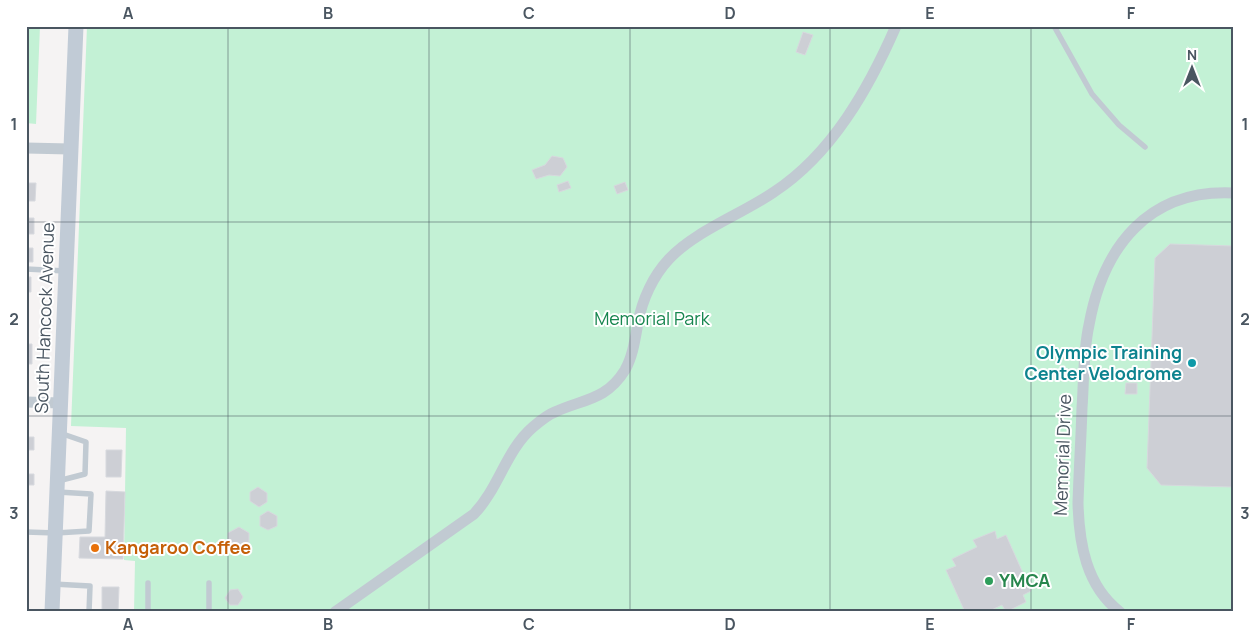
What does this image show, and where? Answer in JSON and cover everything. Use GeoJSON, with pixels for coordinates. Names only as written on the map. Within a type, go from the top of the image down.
{"type":"FeatureCollection","features":[{"type":"Feature","properties":{"kind":"main road","name":"South Hancock Avenue"},"geometry":{"type":"LineString","coordinates":[[52,612],[76,26]]}},
{"type":"Feature","properties":{"kind":"street"},"geometry":{"type":"LineString","coordinates":[[336,612],[462,523],[481,507],[491,494],[513,450],[531,429],[554,412],[598,396],[614,383],[624,371],[629,361],[638,320],[646,296],[655,277],[669,258],[688,242],[775,192],[817,155],[848,116],[880,61],[896,26]]}},
{"type":"Feature","properties":{"kind":"street"},"geometry":{"type":"LineString","coordinates":[[26,148],[70,150]]}},
{"type":"Feature","properties":{"kind":"street","name":"Memorial Drive"},"geometry":{"type":"LineString","coordinates":[[1120,612],[1104,597],[1088,569],[1078,526],[1085,351],[1092,310],[1111,258],[1129,233],[1142,221],[1154,212],[1182,198],[1210,192],[1233,193]]}},
{"type":"Feature","properties":{"kind":"street"},"geometry":{"type":"LineString","coordinates":[[26,402],[61,403]]}},
{"type":"Feature","properties":{"kind":"lane"},"geometry":{"type":"LineString","coordinates":[[1054,26],[1092,94],[1119,125],[1145,147]]}},
{"type":"Feature","properties":{"kind":"lane"},"geometry":{"type":"LineString","coordinates":[[26,270],[66,271]]}},
{"type":"Feature","properties":{"kind":"lane"},"geometry":{"type":"LineString","coordinates":[[58,486],[85,474],[86,442],[60,433]]}},
{"type":"Feature","properties":{"kind":"lane"},"geometry":{"type":"LineString","coordinates":[[26,532],[89,531],[91,494],[58,486]]}},
{"type":"Feature","properties":{"kind":"lane"},"geometry":{"type":"LineString","coordinates":[[148,583],[148,612]]}},
{"type":"Feature","properties":{"kind":"lane"},"geometry":{"type":"LineString","coordinates":[[209,583],[209,612]]}},
{"type":"Feature","properties":{"kind":"lane"},"geometry":{"type":"LineString","coordinates":[[53,584],[90,586],[89,612]]}},
{"type":"Feature","properties":{"kind":"green space"},"geometry":{"type":"Polygon","coordinates":[[[26,26],[40,26],[36,124],[26,123],[26,26]]]}},
{"type":"Feature","properties":{"kind":"green space","name":"Memorial Park"},"geometry":{"type":"Polygon","coordinates":[[[87,26],[1233,26],[1233,612],[134,612],[135,561],[124,560],[126,428],[71,426],[87,26]]]}},
{"type":"Feature","properties":{"kind":"building"},"geometry":{"type":"Polygon","coordinates":[[[803,32],[813,35],[805,55],[796,52],[803,32]]]}},
{"type":"Feature","properties":{"kind":"building"},"geometry":{"type":"Polygon","coordinates":[[[552,156],[563,158],[567,167],[560,176],[549,175],[536,179],[532,170],[545,165],[552,156]]]}},
{"type":"Feature","properties":{"kind":"building"},"geometry":{"type":"Polygon","coordinates":[[[568,181],[571,188],[559,192],[557,185],[568,181]]]}},
{"type":"Feature","properties":{"kind":"building"},"geometry":{"type":"Polygon","coordinates":[[[625,182],[628,190],[617,194],[614,186],[625,182]]]}},
{"type":"Feature","properties":{"kind":"building"},"geometry":{"type":"Polygon","coordinates":[[[26,183],[36,183],[35,201],[26,201],[26,183]]]}},
{"type":"Feature","properties":{"kind":"building"},"geometry":{"type":"Polygon","coordinates":[[[26,218],[34,218],[34,234],[26,234],[26,218]]]}},
{"type":"Feature","properties":{"kind":"building","name":"Olympic Training Center Velodrome"},"geometry":{"type":"Polygon","coordinates":[[[1170,244],[1233,246],[1233,487],[1161,485],[1147,468],[1155,258],[1170,244]]]}},
{"type":"Feature","properties":{"kind":"building"},"geometry":{"type":"Polygon","coordinates":[[[26,248],[33,248],[33,262],[26,262],[26,248]]]}},
{"type":"Feature","properties":{"kind":"building"},"geometry":{"type":"Polygon","coordinates":[[[26,277],[31,277],[31,292],[26,292],[26,277]]]}},
{"type":"Feature","properties":{"kind":"building"},"geometry":{"type":"Polygon","coordinates":[[[26,344],[32,344],[32,364],[26,364],[26,344]]]}},
{"type":"Feature","properties":{"kind":"building"},"geometry":{"type":"Polygon","coordinates":[[[1126,383],[1137,383],[1137,394],[1125,394],[1126,383]]]}},
{"type":"Feature","properties":{"kind":"building"},"geometry":{"type":"Polygon","coordinates":[[[26,437],[34,437],[34,450],[26,450],[26,437]]]}},
{"type":"Feature","properties":{"kind":"building"},"geometry":{"type":"Polygon","coordinates":[[[106,450],[122,450],[121,477],[106,477],[106,450]]]}},
{"type":"Feature","properties":{"kind":"building"},"geometry":{"type":"Polygon","coordinates":[[[26,474],[34,474],[34,485],[26,485],[26,474]]]}},
{"type":"Feature","properties":{"kind":"building"},"geometry":{"type":"Polygon","coordinates":[[[258,487],[267,493],[267,502],[259,507],[250,501],[250,492],[258,487]]]}},
{"type":"Feature","properties":{"kind":"building"},"geometry":{"type":"Polygon","coordinates":[[[106,491],[125,492],[123,559],[79,558],[80,537],[105,537],[106,491]]]}},
{"type":"Feature","properties":{"kind":"building"},"geometry":{"type":"Polygon","coordinates":[[[268,511],[277,516],[277,526],[268,530],[260,526],[260,516],[268,511]]]}},
{"type":"Feature","properties":{"kind":"building"},"geometry":{"type":"Polygon","coordinates":[[[239,527],[249,533],[249,545],[238,551],[228,544],[228,533],[239,527]]]}},
{"type":"Feature","properties":{"kind":"building","name":"YMCA"},"geometry":{"type":"Polygon","coordinates":[[[995,531],[997,539],[1006,535],[1031,591],[1023,595],[1026,602],[1006,612],[1002,605],[987,612],[965,612],[946,570],[956,566],[952,559],[977,547],[973,540],[995,531]]]}},
{"type":"Feature","properties":{"kind":"building"},"geometry":{"type":"Polygon","coordinates":[[[102,587],[119,587],[118,612],[102,612],[102,587]]]}},
{"type":"Feature","properties":{"kind":"building"},"geometry":{"type":"Polygon","coordinates":[[[238,589],[243,597],[238,605],[230,605],[225,598],[230,590],[238,589]]]}},
{"type":"Feature","properties":{"kind":"place","name":"Olympic Training Center Velodrome"},"geometry":{"type":"Point","coordinates":[1192,363]}},
{"type":"Feature","properties":{"kind":"place","name":"Kangaroo Coffee"},"geometry":{"type":"Point","coordinates":[95,548]}},
{"type":"Feature","properties":{"kind":"place","name":"YMCA"},"geometry":{"type":"Point","coordinates":[989,581]}}]}
